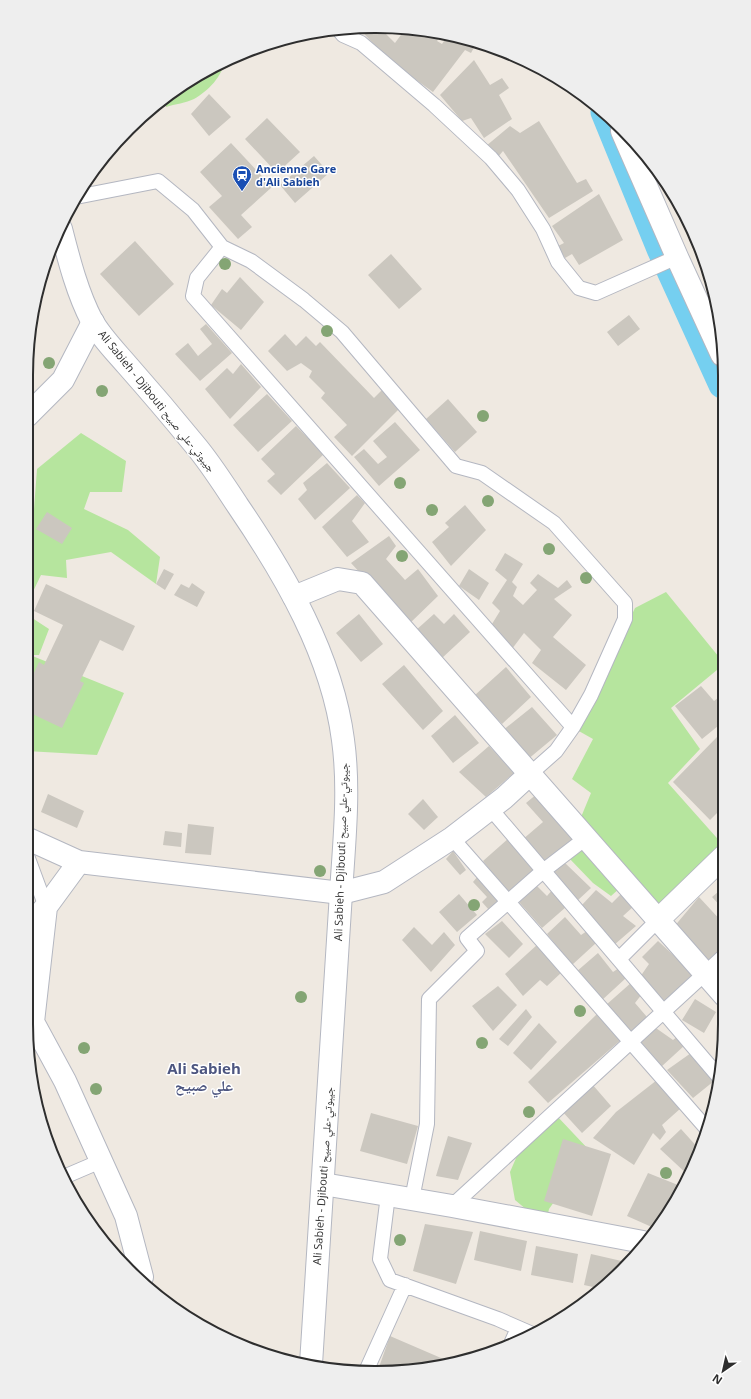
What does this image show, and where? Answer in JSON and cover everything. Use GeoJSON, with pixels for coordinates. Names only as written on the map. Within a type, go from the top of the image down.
{"type":"FeatureCollection","features":[{"type":"Feature","properties":{"kind":"street"},"geometry":{"type":"LineString","coordinates":[[628,144],[716,342]]}},
{"type":"Feature","properties":{"kind":"street","name":"Ali Sabieh - Djibouti جيبوتي-علي صبيح"},"geometry":{"type":"LineString","coordinates":[[63,235],[79,293],[93,322],[112,348],[205,458],[248,520],[294,598],[323,662],[335,700],[343,740],[346,779],[341,893],[311,1359]]}},
{"type":"Feature","properties":{"kind":"street"},"geometry":{"type":"LineString","coordinates":[[33,410],[63,380],[93,322]]}},
{"type":"Feature","properties":{"kind":"street"},"geometry":{"type":"LineString","coordinates":[[294,598],[338,579],[362,583],[718,988]]}},
{"type":"Feature","properties":{"kind":"street"},"geometry":{"type":"LineString","coordinates":[[33,841],[79,862],[341,893],[384,882],[452,838],[530,774]]}},
{"type":"Feature","properties":{"kind":"street"},"geometry":{"type":"LineString","coordinates":[[33,921],[46,907],[79,862]]}},
{"type":"Feature","properties":{"kind":"street"},"geometry":{"type":"LineString","coordinates":[[658,920],[718,862]]}},
{"type":"Feature","properties":{"kind":"street"},"geometry":{"type":"LineString","coordinates":[[33,996],[46,907]]}},
{"type":"Feature","properties":{"kind":"street"},"geometry":{"type":"LineString","coordinates":[[33,1022],[65,1081],[126,1216],[141,1273]]}},
{"type":"Feature","properties":{"kind":"street"},"geometry":{"type":"LineString","coordinates":[[323,1184],[452,1206],[639,1241]]}},
{"type":"Feature","properties":{"kind":"lane"},"geometry":{"type":"LineString","coordinates":[[343,35],[366,47],[434,105],[491,158],[518,190],[543,229],[558,262],[579,288],[596,293],[677,257]]}},
{"type":"Feature","properties":{"kind":"lane"},"geometry":{"type":"LineString","coordinates":[[85,195],[158,180],[193,210],[222,247],[251,261],[304,300],[342,332],[456,466],[482,473],[554,524],[625,603],[625,619],[591,695],[573,727],[556,751],[530,774]]}},
{"type":"Feature","properties":{"kind":"lane"},"geometry":{"type":"LineString","coordinates":[[222,247],[197,278],[193,296],[573,727]]}},
{"type":"Feature","properties":{"kind":"lane"},"geometry":{"type":"LineString","coordinates":[[490,808],[714,1072]]}},
{"type":"Feature","properties":{"kind":"lane"},"geometry":{"type":"LineString","coordinates":[[452,838],[703,1124]]}},
{"type":"Feature","properties":{"kind":"lane"},"geometry":{"type":"LineString","coordinates":[[412,1199],[427,1124],[429,1000],[477,951],[467,938],[543,871],[586,838]]}},
{"type":"Feature","properties":{"kind":"lane"},"geometry":{"type":"LineString","coordinates":[[33,872],[46,907]]}},
{"type":"Feature","properties":{"kind":"lane"},"geometry":{"type":"LineString","coordinates":[[619,959],[658,920]]}},
{"type":"Feature","properties":{"kind":"lane"},"geometry":{"type":"LineString","coordinates":[[452,1206],[718,961]]}},
{"type":"Feature","properties":{"kind":"lane"},"geometry":{"type":"LineString","coordinates":[[68,1175],[101,1161]]}},
{"type":"Feature","properties":{"kind":"lane"},"geometry":{"type":"LineString","coordinates":[[388,1195],[380,1259],[390,1280],[498,1319],[524,1331]]}},
{"type":"Feature","properties":{"kind":"lane"},"geometry":{"type":"LineString","coordinates":[[369,1366],[405,1285]]}},
{"type":"Feature","properties":{"kind":"green space"},"geometry":{"type":"Polygon","coordinates":[[[222,69],[214,83],[199,96],[191,100],[166,107],[166,105],[185,91],[222,69]]]}},
{"type":"Feature","properties":{"kind":"green space"},"geometry":{"type":"Polygon","coordinates":[[[81,433],[126,461],[122,492],[90,492],[84,509],[128,530],[160,557],[156,584],[111,552],[66,560],[67,578],[41,575],[33,592],[33,510],[37,469],[81,433]]]}},
{"type":"Feature","properties":{"kind":"green space"},"geometry":{"type":"Polygon","coordinates":[[[666,592],[718,656],[718,669],[671,708],[700,749],[668,783],[718,839],[718,852],[659,912],[629,880],[611,896],[593,883],[568,857],[579,822],[591,793],[572,779],[593,739],[577,730],[635,608],[666,592]]]}},
{"type":"Feature","properties":{"kind":"green space"},"geometry":{"type":"Polygon","coordinates":[[[33,619],[49,629],[39,655],[33,655],[33,619]]]}},
{"type":"Feature","properties":{"kind":"green space"},"geometry":{"type":"Polygon","coordinates":[[[33,656],[124,693],[97,755],[33,751],[33,656]]]}},
{"type":"Feature","properties":{"kind":"green space"},"geometry":{"type":"Polygon","coordinates":[[[556,1115],[590,1151],[549,1209],[547,1218],[533,1215],[515,1200],[510,1172],[520,1149],[556,1115]]]}},
{"type":"Feature","properties":{"kind":"building"},"geometry":{"type":"Polygon","coordinates":[[[385,33],[395,43],[401,34],[438,39],[437,41],[442,44],[444,41],[474,48],[471,53],[465,50],[433,92],[387,59],[364,34],[385,33]]]}},
{"type":"Feature","properties":{"kind":"building"},"geometry":{"type":"Polygon","coordinates":[[[474,60],[490,85],[502,78],[509,88],[499,95],[512,119],[484,138],[471,118],[462,121],[440,95],[474,60]]]}},
{"type":"Feature","properties":{"kind":"building"},"geometry":{"type":"Polygon","coordinates":[[[209,94],[231,117],[209,136],[191,114],[209,94]]]}},
{"type":"Feature","properties":{"kind":"building"},"geometry":{"type":"Polygon","coordinates":[[[267,118],[300,152],[277,173],[245,139],[267,118]]]}},
{"type":"Feature","properties":{"kind":"building"},"geometry":{"type":"Polygon","coordinates":[[[539,121],[577,183],[586,179],[593,191],[549,218],[503,151],[498,157],[486,146],[510,126],[520,133],[539,121]]]}},
{"type":"Feature","properties":{"kind":"building","name":"Ancienne Gare d'Ali Sabieh"},"geometry":{"type":"Polygon","coordinates":[[[231,143],[272,187],[241,215],[252,227],[238,239],[209,207],[222,196],[200,172],[231,143]]]}},
{"type":"Feature","properties":{"kind":"building"},"geometry":{"type":"Polygon","coordinates":[[[314,156],[329,173],[295,203],[280,185],[314,156]]]}},
{"type":"Feature","properties":{"kind":"building"},"geometry":{"type":"Polygon","coordinates":[[[599,194],[623,240],[579,265],[572,254],[565,258],[558,246],[564,243],[552,226],[599,194]]]}},
{"type":"Feature","properties":{"kind":"building"},"geometry":{"type":"Polygon","coordinates":[[[135,241],[174,284],[139,316],[100,274],[135,241]]]}},
{"type":"Feature","properties":{"kind":"building"},"geometry":{"type":"Polygon","coordinates":[[[391,254],[422,289],[399,309],[368,275],[391,254]]]}},
{"type":"Feature","properties":{"kind":"building"},"geometry":{"type":"Polygon","coordinates":[[[240,277],[264,302],[241,330],[211,305],[222,289],[227,293],[240,277]]]}},
{"type":"Feature","properties":{"kind":"building"},"geometry":{"type":"Polygon","coordinates":[[[629,315],[640,329],[618,346],[607,332],[629,315]]]}},
{"type":"Feature","properties":{"kind":"building"},"geometry":{"type":"Polygon","coordinates":[[[206,324],[232,353],[200,381],[175,354],[188,343],[198,356],[212,344],[200,329],[206,324]]]}},
{"type":"Feature","properties":{"kind":"building"},"geometry":{"type":"Polygon","coordinates":[[[285,334],[296,346],[306,336],[316,346],[320,342],[374,398],[382,390],[400,408],[352,456],[334,437],[347,425],[321,398],[325,393],[309,377],[312,371],[301,363],[287,371],[268,351],[285,334]]]}},
{"type":"Feature","properties":{"kind":"building"},"geometry":{"type":"Polygon","coordinates":[[[241,364],[261,387],[230,419],[205,389],[227,368],[233,374],[241,364]]]}},
{"type":"Feature","properties":{"kind":"building"},"geometry":{"type":"Polygon","coordinates":[[[267,394],[292,421],[258,452],[233,425],[267,394]]]}},
{"type":"Feature","properties":{"kind":"building"},"geometry":{"type":"Polygon","coordinates":[[[448,399],[477,432],[455,452],[426,419],[448,399]]]}},
{"type":"Feature","properties":{"kind":"building"},"geometry":{"type":"Polygon","coordinates":[[[395,422],[420,450],[379,486],[354,457],[364,449],[378,464],[387,457],[373,441],[395,422]]]}},
{"type":"Feature","properties":{"kind":"building"},"geometry":{"type":"Polygon","coordinates":[[[296,426],[324,454],[281,495],[267,481],[275,474],[261,459],[296,426]]]}},
{"type":"Feature","properties":{"kind":"building"},"geometry":{"type":"Polygon","coordinates":[[[327,463],[350,488],[315,520],[298,499],[307,490],[303,483],[327,463]]]}},
{"type":"Feature","properties":{"kind":"building"},"geometry":{"type":"Polygon","coordinates":[[[357,495],[365,503],[352,521],[369,542],[347,557],[322,527],[357,495]]]}},
{"type":"Feature","properties":{"kind":"building"},"geometry":{"type":"Polygon","coordinates":[[[465,505],[486,530],[451,566],[432,542],[449,527],[445,523],[465,505]]]}},
{"type":"Feature","properties":{"kind":"building"},"geometry":{"type":"Polygon","coordinates":[[[47,512],[72,528],[62,544],[36,529],[47,512]]]}},
{"type":"Feature","properties":{"kind":"building"},"geometry":{"type":"Polygon","coordinates":[[[389,536],[396,546],[386,559],[405,580],[418,569],[438,596],[408,625],[351,563],[389,536]]]}},
{"type":"Feature","properties":{"kind":"building"},"geometry":{"type":"Polygon","coordinates":[[[505,553],[523,564],[512,582],[517,587],[513,596],[523,605],[537,590],[530,583],[538,574],[558,588],[567,580],[572,587],[554,599],[572,615],[553,637],[586,665],[566,690],[532,663],[541,650],[524,633],[512,649],[492,624],[500,611],[492,603],[507,580],[495,570],[505,553]]]}},
{"type":"Feature","properties":{"kind":"building"},"geometry":{"type":"Polygon","coordinates":[[[164,569],[174,574],[165,590],[156,584],[164,569]]]}},
{"type":"Feature","properties":{"kind":"building"},"geometry":{"type":"Polygon","coordinates":[[[469,569],[489,583],[479,600],[459,586],[469,569]]]}},
{"type":"Feature","properties":{"kind":"building"},"geometry":{"type":"Polygon","coordinates":[[[192,583],[205,592],[197,607],[174,595],[181,584],[189,588],[192,583]]]}},
{"type":"Feature","properties":{"kind":"building"},"geometry":{"type":"Polygon","coordinates":[[[46,584],[135,626],[123,651],[100,640],[80,681],[84,683],[62,728],[33,714],[33,675],[39,662],[44,665],[63,625],[34,611],[46,584]]]}},
{"type":"Feature","properties":{"kind":"building"},"geometry":{"type":"Polygon","coordinates":[[[359,614],[383,644],[361,662],[336,633],[359,614]]]}},
{"type":"Feature","properties":{"kind":"building"},"geometry":{"type":"Polygon","coordinates":[[[434,614],[444,624],[454,614],[470,632],[441,659],[415,631],[434,614]]]}},
{"type":"Feature","properties":{"kind":"building"},"geometry":{"type":"Polygon","coordinates":[[[404,665],[443,711],[423,730],[382,684],[404,665]]]}},
{"type":"Feature","properties":{"kind":"building"},"geometry":{"type":"Polygon","coordinates":[[[506,667],[531,697],[502,724],[475,695],[506,667]]]}},
{"type":"Feature","properties":{"kind":"building"},"geometry":{"type":"Polygon","coordinates":[[[701,686],[714,701],[718,698],[718,726],[702,739],[675,706],[701,686]]]}},
{"type":"Feature","properties":{"kind":"building"},"geometry":{"type":"Polygon","coordinates":[[[532,707],[557,735],[527,760],[502,731],[532,707]]]}},
{"type":"Feature","properties":{"kind":"building"},"geometry":{"type":"Polygon","coordinates":[[[455,715],[479,743],[453,763],[431,736],[455,715]]]}},
{"type":"Feature","properties":{"kind":"building"},"geometry":{"type":"Polygon","coordinates":[[[717,737],[718,812],[710,820],[673,782],[717,737]]]}},
{"type":"Feature","properties":{"kind":"building"},"geometry":{"type":"Polygon","coordinates":[[[489,746],[514,773],[486,797],[459,772],[489,746]]]}},
{"type":"Feature","properties":{"kind":"building"},"geometry":{"type":"Polygon","coordinates":[[[538,793],[576,837],[544,864],[522,840],[543,822],[526,803],[538,793]]]}},
{"type":"Feature","properties":{"kind":"building"},"geometry":{"type":"Polygon","coordinates":[[[48,794],[84,811],[77,828],[41,812],[48,794]]]}},
{"type":"Feature","properties":{"kind":"building"},"geometry":{"type":"Polygon","coordinates":[[[423,799],[438,817],[424,830],[408,814],[423,799]]]}},
{"type":"Feature","properties":{"kind":"building"},"geometry":{"type":"Polygon","coordinates":[[[188,824],[214,827],[211,855],[185,853],[188,824]]]}},
{"type":"Feature","properties":{"kind":"building"},"geometry":{"type":"Polygon","coordinates":[[[165,831],[182,833],[181,847],[163,845],[165,831]]]}},
{"type":"Feature","properties":{"kind":"building"},"geometry":{"type":"Polygon","coordinates":[[[509,838],[535,871],[508,894],[483,861],[509,838]]]}},
{"type":"Feature","properties":{"kind":"building"},"geometry":{"type":"Polygon","coordinates":[[[453,851],[466,870],[460,875],[446,859],[453,851]]]}},
{"type":"Feature","properties":{"kind":"building"},"geometry":{"type":"Polygon","coordinates":[[[565,863],[591,888],[577,901],[551,871],[565,863]]]}},
{"type":"Feature","properties":{"kind":"building"},"geometry":{"type":"Polygon","coordinates":[[[478,876],[501,899],[489,910],[482,902],[487,897],[473,882],[478,876]]]}},
{"type":"Feature","properties":{"kind":"building"},"geometry":{"type":"Polygon","coordinates":[[[537,886],[547,896],[553,889],[566,907],[542,928],[519,902],[537,886]]]}},
{"type":"Feature","properties":{"kind":"building"},"geometry":{"type":"Polygon","coordinates":[[[596,890],[612,903],[621,894],[634,906],[623,916],[636,926],[614,945],[581,906],[596,890]]]}},
{"type":"Feature","properties":{"kind":"building"},"geometry":{"type":"Polygon","coordinates":[[[718,892],[718,904],[712,897],[718,892]]]}},
{"type":"Feature","properties":{"kind":"building"},"geometry":{"type":"Polygon","coordinates":[[[459,894],[477,915],[457,932],[439,912],[459,894]]]}},
{"type":"Feature","properties":{"kind":"building"},"geometry":{"type":"Polygon","coordinates":[[[699,897],[718,918],[718,952],[706,963],[673,928],[699,897]]]}},
{"type":"Feature","properties":{"kind":"building"},"geometry":{"type":"Polygon","coordinates":[[[565,917],[581,935],[587,931],[596,943],[572,965],[547,934],[565,917]]]}},
{"type":"Feature","properties":{"kind":"building"},"geometry":{"type":"Polygon","coordinates":[[[502,921],[523,944],[509,958],[485,934],[502,921]]]}},
{"type":"Feature","properties":{"kind":"building"},"geometry":{"type":"Polygon","coordinates":[[[414,927],[432,945],[444,932],[455,945],[431,972],[402,940],[414,927]]]}},
{"type":"Feature","properties":{"kind":"building"},"geometry":{"type":"Polygon","coordinates":[[[658,941],[694,974],[664,1002],[640,977],[649,964],[642,957],[658,941]]]}},
{"type":"Feature","properties":{"kind":"building"},"geometry":{"type":"Polygon","coordinates":[[[538,944],[562,972],[547,986],[540,980],[523,996],[505,974],[538,944]]]}},
{"type":"Feature","properties":{"kind":"building"},"geometry":{"type":"Polygon","coordinates":[[[598,953],[613,972],[619,968],[626,978],[601,1001],[576,972],[598,953]]]}},
{"type":"Feature","properties":{"kind":"building"},"geometry":{"type":"Polygon","coordinates":[[[632,982],[642,994],[635,1003],[647,1017],[631,1033],[606,1005],[632,982]]]}},
{"type":"Feature","properties":{"kind":"building"},"geometry":{"type":"Polygon","coordinates":[[[498,986],[517,1005],[493,1031],[472,1006],[498,986]]]}},
{"type":"Feature","properties":{"kind":"building"},"geometry":{"type":"Polygon","coordinates":[[[695,999],[716,1012],[704,1033],[682,1020],[695,999]]]}},
{"type":"Feature","properties":{"kind":"building"},"geometry":{"type":"Polygon","coordinates":[[[526,1009],[532,1017],[508,1046],[499,1039],[526,1009]]]}},
{"type":"Feature","properties":{"kind":"building"},"geometry":{"type":"Polygon","coordinates":[[[598,1013],[622,1039],[548,1103],[528,1082],[598,1013]]]}},
{"type":"Feature","properties":{"kind":"building"},"geometry":{"type":"Polygon","coordinates":[[[539,1023],[557,1042],[531,1070],[513,1053],[539,1023]]]}},
{"type":"Feature","properties":{"kind":"building"},"geometry":{"type":"Polygon","coordinates":[[[653,1026],[673,1040],[678,1036],[685,1045],[661,1067],[638,1041],[653,1026]]]}},
{"type":"Feature","properties":{"kind":"building"},"geometry":{"type":"Polygon","coordinates":[[[691,1053],[713,1080],[712,1082],[693,1098],[667,1070],[691,1053]]]}},
{"type":"Feature","properties":{"kind":"building"},"geometry":{"type":"Polygon","coordinates":[[[657,1080],[681,1108],[662,1125],[666,1132],[660,1140],[653,1133],[634,1165],[593,1138],[616,1112],[657,1080]]]}},
{"type":"Feature","properties":{"kind":"building"},"geometry":{"type":"Polygon","coordinates":[[[592,1084],[611,1106],[582,1133],[561,1110],[592,1084]]]}},
{"type":"Feature","properties":{"kind":"building"},"geometry":{"type":"Polygon","coordinates":[[[371,1113],[418,1126],[407,1164],[360,1151],[371,1113]]]}},
{"type":"Feature","properties":{"kind":"building"},"geometry":{"type":"Polygon","coordinates":[[[681,1129],[696,1145],[684,1172],[660,1149],[681,1129]]]}},
{"type":"Feature","properties":{"kind":"building"},"geometry":{"type":"Polygon","coordinates":[[[448,1136],[472,1143],[458,1180],[436,1176],[448,1136]]]}},
{"type":"Feature","properties":{"kind":"building"},"geometry":{"type":"Polygon","coordinates":[[[563,1139],[611,1154],[592,1216],[544,1201],[563,1139]]]}},
{"type":"Feature","properties":{"kind":"building"},"geometry":{"type":"Polygon","coordinates":[[[648,1173],[678,1185],[651,1227],[627,1216],[648,1173]]]}},
{"type":"Feature","properties":{"kind":"building"},"geometry":{"type":"Polygon","coordinates":[[[425,1224],[473,1232],[456,1284],[413,1271],[425,1224]]]}},
{"type":"Feature","properties":{"kind":"building"},"geometry":{"type":"Polygon","coordinates":[[[480,1231],[527,1241],[521,1271],[474,1260],[480,1231]]]}},
{"type":"Feature","properties":{"kind":"building"},"geometry":{"type":"Polygon","coordinates":[[[536,1246],[578,1254],[573,1283],[531,1275],[536,1246]]]}},
{"type":"Feature","properties":{"kind":"building"},"geometry":{"type":"Polygon","coordinates":[[[591,1254],[622,1261],[594,1287],[584,1285],[591,1254]]]}},
{"type":"Feature","properties":{"kind":"building"},"geometry":{"type":"Polygon","coordinates":[[[390,1336],[443,1359],[420,1363],[379,1366],[390,1336]]]}},
{"type":"Feature","properties":{"kind":"waterway"},"geometry":{"type":"LineString","coordinates":[[610,126],[660,249],[718,376]]}},
{"type":"Feature","properties":{"kind":"place","name":"Ancienne Gare d'Ali Sabieh"},"geometry":{"type":"Point","coordinates":[242,192]}},
{"type":"Feature","properties":{"kind":"district","name":"Ali Sabieh علي صبيح"},"geometry":{"type":"Point","coordinates":[204,1078]}}]}
